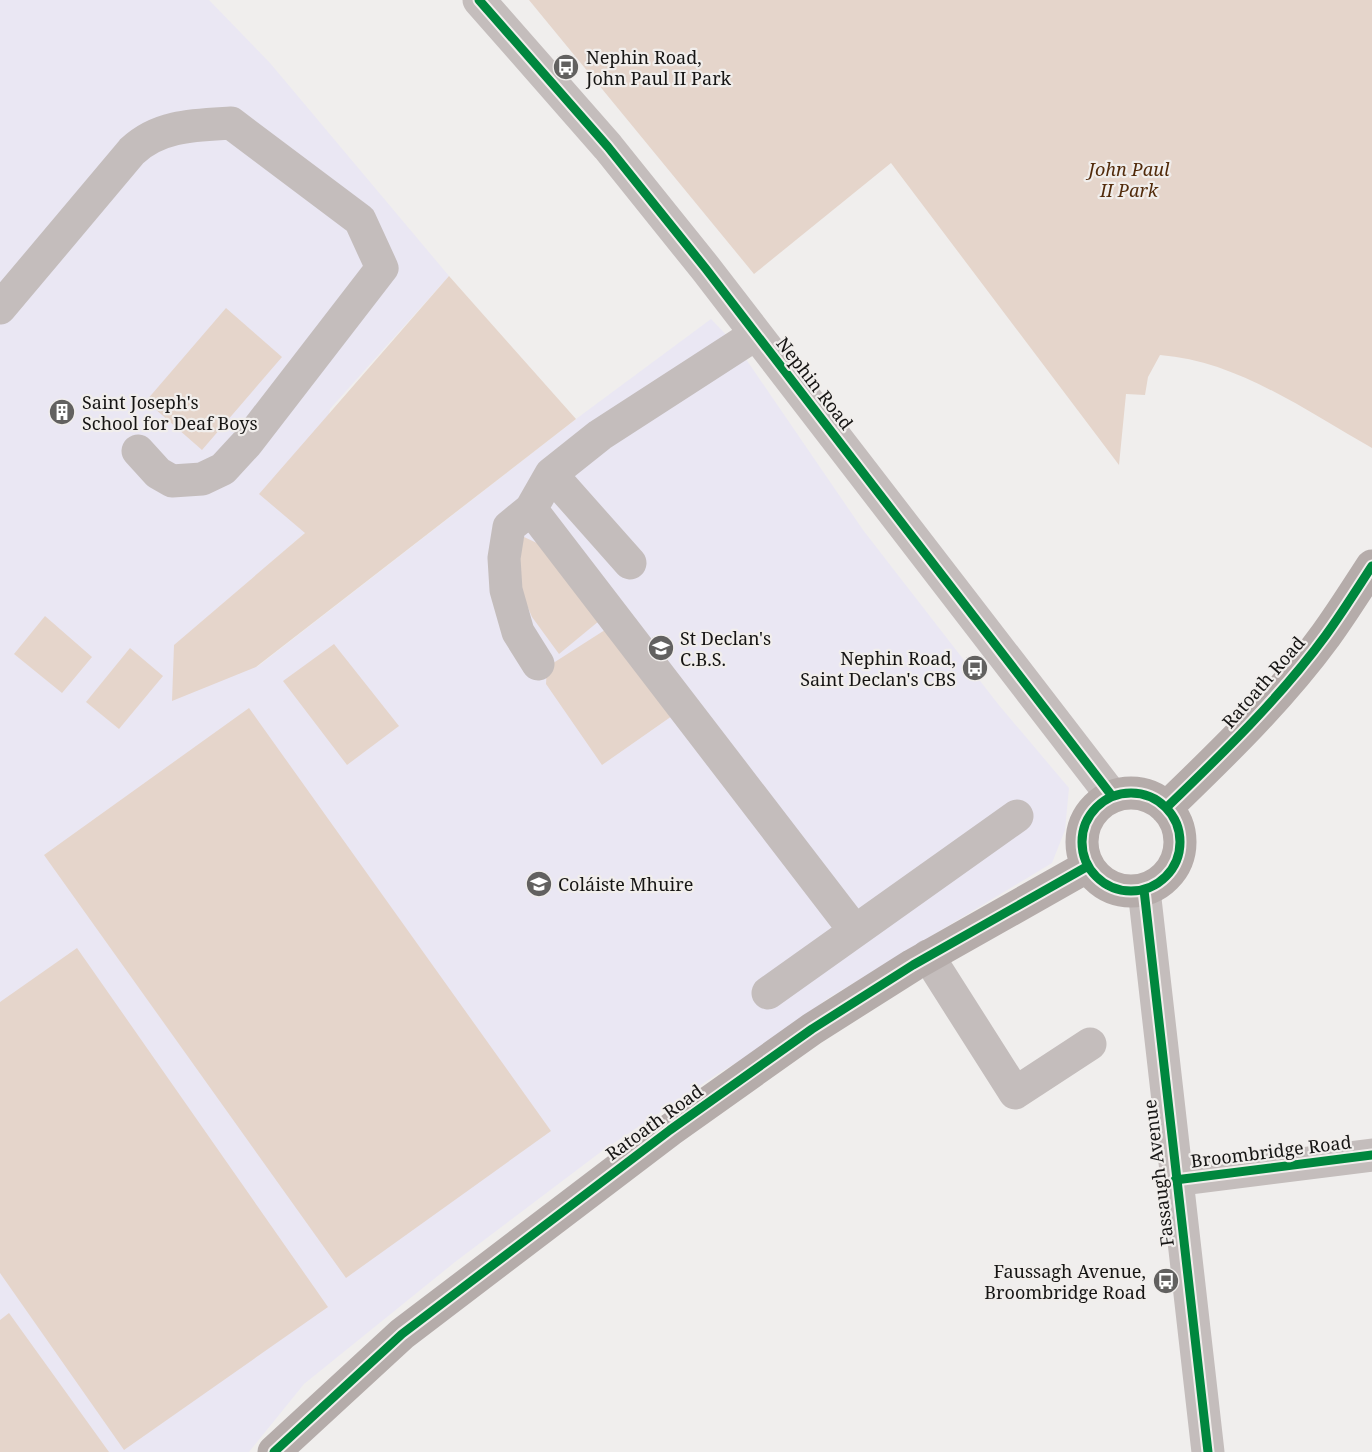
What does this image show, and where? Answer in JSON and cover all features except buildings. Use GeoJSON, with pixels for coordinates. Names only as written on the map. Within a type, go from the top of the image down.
{"type":"FeatureCollection","features":[{"type":"Feature","properties":{"kind":"main road","name":"Ratoath Road"},"geometry":{"type":"LineString","coordinates":[[1166,807],[1277,695],[1325,636],[1372,566]]}},
{"type":"Feature","properties":{"kind":"main road"},"geometry":{"type":"LineString","coordinates":[[1131,792],[1144,793],[1166,807],[1179,828],[1179,855],[1176,864],[1163,879],[1144,890],[1129,891],[1110,887],[1088,866],[1082,848],[1082,832],[1087,818],[1097,806],[1112,796],[1131,792]]}},
{"type":"Feature","properties":{"kind":"main road","name":"Ratoath Road"},"geometry":{"type":"LineString","coordinates":[[274,1452],[402,1334],[670,1130],[812,1029],[928,956],[1088,866]]}},
{"type":"Feature","properties":{"kind":"street","name":"Nephin Road"},"geometry":{"type":"LineString","coordinates":[[479,0],[608,147],[756,334],[1112,796]]}},
{"type":"Feature","properties":{"kind":"street"},"geometry":{"type":"LineString","coordinates":[[0,308],[132,151],[144,140],[183,126],[231,123],[360,220],[382,268],[247,443],[223,469],[202,479],[172,481],[158,473],[138,451]]}},
{"type":"Feature","properties":{"kind":"street"},"geometry":{"type":"LineString","coordinates":[[538,664],[518,632],[506,590],[504,558],[509,527],[531,508],[550,474],[600,435],[756,334]]}},
{"type":"Feature","properties":{"kind":"street"},"geometry":{"type":"LineString","coordinates":[[550,474],[630,563]]}},
{"type":"Feature","properties":{"kind":"street"},"geometry":{"type":"LineString","coordinates":[[531,508],[855,931]]}},
{"type":"Feature","properties":{"kind":"street"},"geometry":{"type":"LineString","coordinates":[[768,993],[1017,816]]}},
{"type":"Feature","properties":{"kind":"street","name":"Fassaugh Avenue"},"geometry":{"type":"LineString","coordinates":[[1144,890],[1175,1180],[1208,1452]]}},
{"type":"Feature","properties":{"kind":"street"},"geometry":{"type":"LineString","coordinates":[[928,956],[1015,1093],[1090,1044]]}},
{"type":"Feature","properties":{"kind":"street","name":"Broombridge Road"},"geometry":{"type":"LineString","coordinates":[[1175,1180],[1372,1155]]}},
{"type":"Feature","properties":{"kind":"shaded area"},"geometry":{"type":"Polygon","coordinates":[[[0,0],[209,0],[270,63],[449,276],[330,409],[305,533],[175,645],[257,667],[576,419],[711,319],[737,346],[863,530],[998,704],[1069,788],[1065,830],[1052,863],[827,999],[776,1039],[719,1073],[602,1151],[455,1262],[304,1384],[249,1452],[0,1452],[0,0]]]}},
{"type":"Feature","properties":{"kind":"green space","name":"John Paul II Park"},"geometry":{"type":"Polygon","coordinates":[[[529,0],[1372,0],[1372,448],[1244,377],[1189,359],[1160,355],[1148,377],[1145,395],[1126,394],[1119,465],[891,163],[754,274],[529,0]]]}},
{"type":"Feature","properties":{"kind":"green space"},"geometry":{"type":"Polygon","coordinates":[[[449,276],[576,419],[256,667],[172,701],[174,645],[305,533],[259,494],[449,276]]]}},
{"type":"Feature","properties":{"kind":"green space"},"geometry":{"type":"Polygon","coordinates":[[[226,308],[282,357],[202,450],[146,401],[226,308]]]}},
{"type":"Feature","properties":{"kind":"green space"},"geometry":{"type":"Polygon","coordinates":[[[524,537],[552,550],[599,621],[559,654],[532,617],[513,573],[524,537]]]}},
{"type":"Feature","properties":{"kind":"green space"},"geometry":{"type":"Polygon","coordinates":[[[45,616],[92,657],[62,693],[14,654],[45,616]]]}},
{"type":"Feature","properties":{"kind":"green space"},"geometry":{"type":"Polygon","coordinates":[[[608,628],[672,716],[602,765],[546,684],[547,667],[608,628]]]}},
{"type":"Feature","properties":{"kind":"green space"},"geometry":{"type":"Polygon","coordinates":[[[334,644],[399,726],[347,765],[283,681],[334,644]]]}},
{"type":"Feature","properties":{"kind":"green space"},"geometry":{"type":"Polygon","coordinates":[[[130,648],[163,676],[119,729],[86,702],[130,648]]]}},
{"type":"Feature","properties":{"kind":"green space"},"geometry":{"type":"Polygon","coordinates":[[[249,708],[551,1131],[346,1278],[44,855],[249,708]]]}},
{"type":"Feature","properties":{"kind":"green space"},"geometry":{"type":"Polygon","coordinates":[[[77,948],[328,1307],[124,1450],[0,1273],[0,1002],[77,948]]]}},
{"type":"Feature","properties":{"kind":"green space"},"geometry":{"type":"Polygon","coordinates":[[[9,1313],[109,1452],[0,1452],[0,1320],[9,1313]]]}},
{"type":"Feature","properties":{"kind":"cycle path"},"geometry":{"type":"LineString","coordinates":[[479,0],[608,147],[706,269],[1112,796]]}},
{"type":"Feature","properties":{"kind":"cycle path"},"geometry":{"type":"LineString","coordinates":[[1166,808],[1229,746],[1289,681],[1326,635],[1372,566]]}},
{"type":"Feature","properties":{"kind":"cycle path"},"geometry":{"type":"LineString","coordinates":[[1131,793],[1150,796],[1166,807],[1177,823],[1180,842],[1177,861],[1166,877],[1150,888],[1131,891],[1112,888],[1096,877],[1085,861],[1082,842],[1085,823],[1096,807],[1112,796],[1131,793]]}},
{"type":"Feature","properties":{"kind":"cycle path"},"geometry":{"type":"LineString","coordinates":[[274,1452],[402,1334],[670,1130],[812,1029],[913,965],[1088,866]]}},
{"type":"Feature","properties":{"kind":"cycle path"},"geometry":{"type":"LineString","coordinates":[[1144,890],[1208,1452]]}},
{"type":"Feature","properties":{"kind":"cycle path"},"geometry":{"type":"LineString","coordinates":[[1175,1180],[1372,1155]]}},
{"type":"Feature","properties":{"kind":"place","name":"Nephin Road, John Paul II Park"},"geometry":{"type":"Point","coordinates":[566,67]}},
{"type":"Feature","properties":{"kind":"place","name":"Saint Joseph's School for Deaf Boys"},"geometry":{"type":"Point","coordinates":[62,412]}},
{"type":"Feature","properties":{"kind":"place","name":"St Declan's C.B.S."},"geometry":{"type":"Point","coordinates":[661,648]}},
{"type":"Feature","properties":{"kind":"place","name":"Nephin Road, Saint Declan's CBS"},"geometry":{"type":"Point","coordinates":[975,668]}},
{"type":"Feature","properties":{"kind":"place","name":"Coláiste Mhuire"},"geometry":{"type":"Point","coordinates":[539,884]}},
{"type":"Feature","properties":{"kind":"place","name":"Faussagh Avenue, Broombridge Road"},"geometry":{"type":"Point","coordinates":[1166,1281]}}]}
